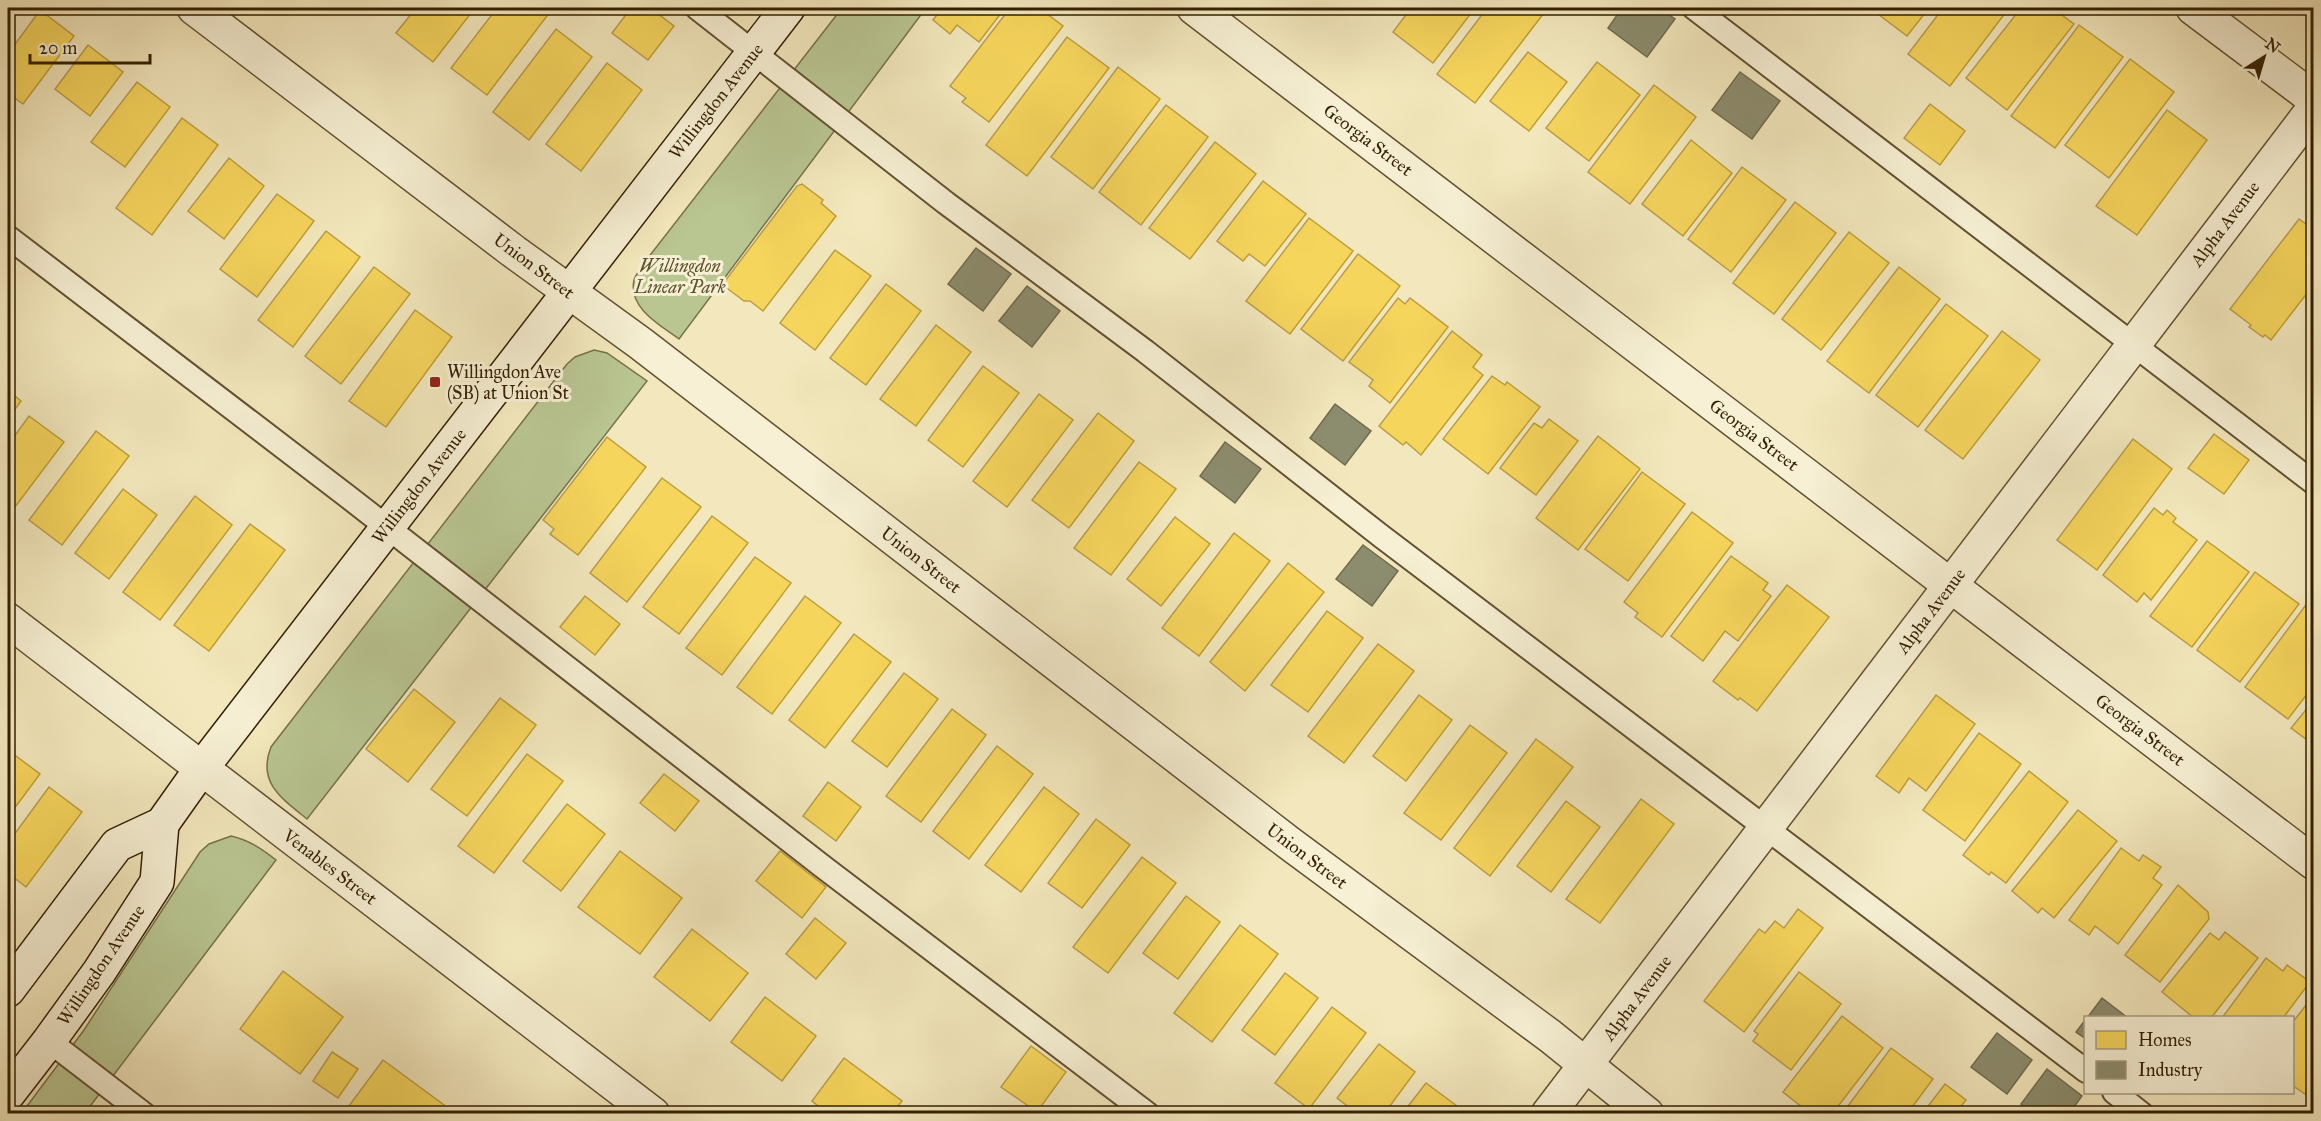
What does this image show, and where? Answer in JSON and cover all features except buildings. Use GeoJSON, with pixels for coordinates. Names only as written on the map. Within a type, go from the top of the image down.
{"type":"FeatureCollection","features":[{"type":"Feature","properties":{"kind":"street","name":"Union Street"},"geometry":{"type":"LineString","coordinates":[[194,8],[568,292],[650,350],[1289,843],[1647,1113]]}},
{"type":"Feature","properties":{"kind":"street","name":"Willingdon Avenue"},"geometry":{"type":"LineString","coordinates":[[8,990],[117,845],[162,824],[201,769],[788,8]]}},
{"type":"Feature","properties":{"kind":"street","name":"Georgia Street"},"geometry":{"type":"LineString","coordinates":[[1194,8],[2313,863]]}},
{"type":"Feature","properties":{"kind":"street"},"geometry":{"type":"LineString","coordinates":[[2193,8],[2313,99]]}},
{"type":"Feature","properties":{"kind":"street","name":"Alpha Avenue"},"geometry":{"type":"LineString","coordinates":[[1548,1113],[2313,108]]}},
{"type":"Feature","properties":{"kind":"street","name":"Venables Street"},"geometry":{"type":"LineString","coordinates":[[8,620],[653,1113]]}},
{"type":"Feature","properties":{"kind":"street","name":"Willingdon Avenue"},"geometry":{"type":"LineString","coordinates":[[8,1094],[99,972],[157,882],[162,824]]}},
{"type":"Feature","properties":{"kind":"lane"},"geometry":{"type":"LineString","coordinates":[[697,8],[946,203],[1145,351],[1381,536],[2084,1070]]}},
{"type":"Feature","properties":{"kind":"lane"},"geometry":{"type":"LineString","coordinates":[[1694,8],[2313,483]]}},
{"type":"Feature","properties":{"kind":"lane"},"geometry":{"type":"LineString","coordinates":[[8,237],[822,866],[1148,1113]]}},
{"type":"Feature","properties":{"kind":"lane"},"geometry":{"type":"LineString","coordinates":[[49,1041],[144,1113]]}},
{"type":"Feature","properties":{"kind":"lane"},"geometry":{"type":"LineString","coordinates":[[2117,1094],[2142,1113]]}},
{"type":"Feature","properties":{"kind":"green space","name":"Willingdon Linear Park"},"geometry":{"type":"Polygon","coordinates":[[[842,8],[926,8],[679,339],[647,315],[636,299],[633,290],[634,280],[644,263],[842,8]]]}},
{"type":"Feature","properties":{"kind":"green space"},"geometry":{"type":"Polygon","coordinates":[[[594,350],[607,353],[647,381],[307,819],[280,796],[269,780],[267,759],[271,747],[567,364],[575,357],[594,350]]]}},
{"type":"Feature","properties":{"kind":"green space"},"geometry":{"type":"Polygon","coordinates":[[[231,836],[255,845],[276,860],[85,1113],[21,1114],[84,1030],[200,852],[209,844],[231,836]]]}},
{"type":"Feature","properties":{"kind":"place","name":"Willingdon Ave (SB) at Union St"},"geometry":{"type":"Point","coordinates":[435,382]}}]}
